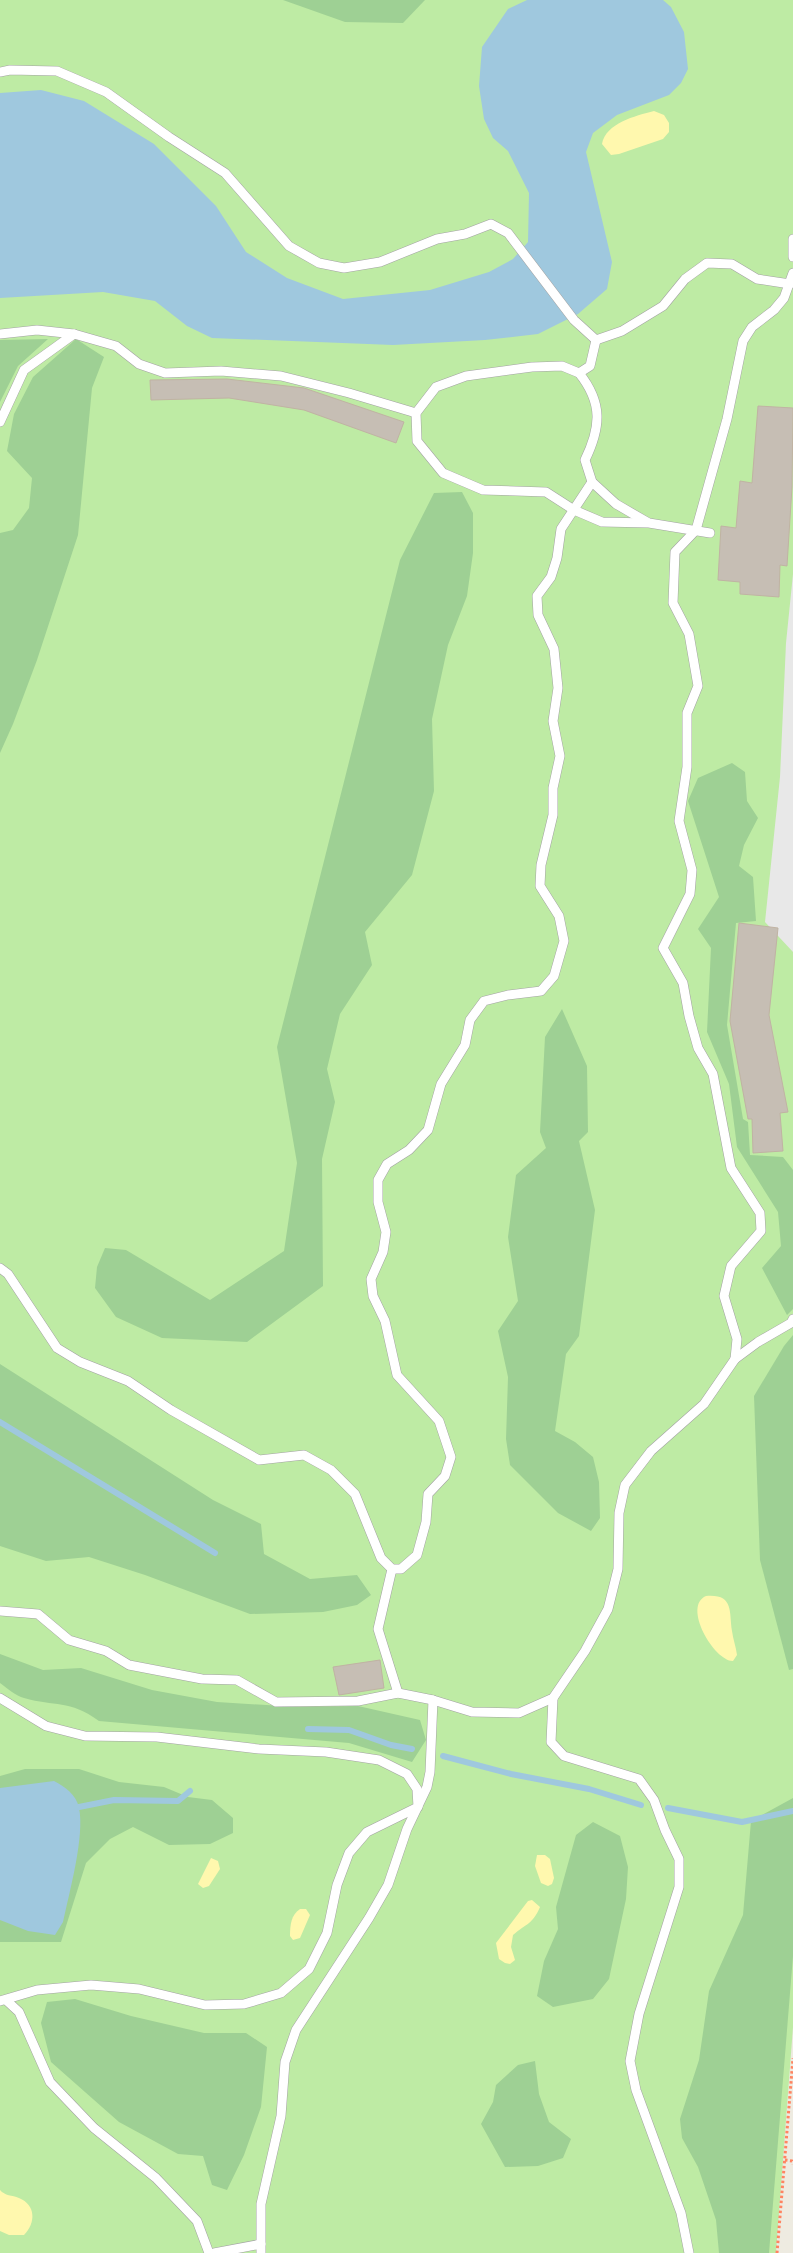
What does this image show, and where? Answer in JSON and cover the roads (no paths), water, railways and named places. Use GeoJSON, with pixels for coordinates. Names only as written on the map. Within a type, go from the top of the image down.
{"type":"FeatureCollection","features":[{"type":"Feature","properties":{"kind":"lane"},"geometry":{"type":"LineString","coordinates":[[0,72],[10,70],[57,71],[106,92],[169,137],[225,173],[289,246],[320,263],[344,268],[380,262],[437,239],[465,234],[491,224],[508,233],[574,320],[596,340]]}},
{"type":"Feature","properties":{"kind":"lane"},"geometry":{"type":"LineString","coordinates":[[793,239],[793,258]]}},
{"type":"Feature","properties":{"kind":"lane"},"geometry":{"type":"LineString","coordinates":[[596,340],[622,331],[663,306],[685,279],[707,263],[732,264],[757,279],[790,284]]}},
{"type":"Feature","properties":{"kind":"lane"},"geometry":{"type":"LineString","coordinates":[[735,1359],[737,1339],[724,1296],[731,1266],[761,1231],[760,1213],[731,1168],[713,1074],[698,1048],[689,1016],[683,983],[663,948],[690,894],[692,870],[679,821],[687,766],[687,713],[698,686],[689,634],[673,603],[674,552],[696,530],[707,485],[727,419],[743,341],[752,327],[774,310],[784,298],[793,273]]}},
{"type":"Feature","properties":{"kind":"lane"},"geometry":{"type":"LineString","coordinates":[[0,334],[37,330],[74,334],[116,346],[139,364],[165,374],[221,371],[281,376],[349,393],[416,413]]}},
{"type":"Feature","properties":{"kind":"lane"},"geometry":{"type":"LineString","coordinates":[[0,422],[24,370],[74,334]]}},
{"type":"Feature","properties":{"kind":"lane"},"geometry":{"type":"LineString","coordinates":[[579,373],[590,366],[596,340]]}},
{"type":"Feature","properties":{"kind":"lane"},"geometry":{"type":"LineString","coordinates":[[649,523],[616,504],[592,482],[585,460],[595,439],[598,411],[589,386],[579,373],[562,366],[532,367],[466,376],[436,387],[416,413],[417,441],[443,473],[483,490],[546,492],[574,510],[602,522],[649,523],[710,533]]}},
{"type":"Feature","properties":{"kind":"lane"},"geometry":{"type":"LineString","coordinates":[[0,1268],[8,1274],[57,1348],[80,1362],[128,1381],[171,1410],[259,1460],[304,1456],[331,1470],[355,1494],[381,1558],[392,1569],[401,1569],[417,1555],[426,1522],[428,1494],[445,1476],[451,1457],[438,1421],[398,1375],[385,1321],[373,1296],[371,1279],[383,1252],[386,1232],[378,1202],[378,1180],[387,1164],[409,1150],[428,1130],[441,1084],[465,1045],[470,1020],[484,1001],[508,995],[541,991],[554,976],[564,941],[559,916],[540,886],[541,866],[553,815],[553,788],[560,756],[552,721],[558,688],[554,649],[538,615],[537,596],[551,577],[557,558],[561,529],[592,482]]}},
{"type":"Feature","properties":{"kind":"lane"},"geometry":{"type":"LineString","coordinates":[[0,1611],[38,1614],[69,1640],[106,1651],[129,1665],[202,1679],[237,1680],[276,1702],[358,1701],[398,1693],[433,1700],[472,1712],[519,1712],[552,1698],[585,1651],[608,1609],[618,1568],[619,1513],[625,1485],[651,1450],[704,1404],[735,1359],[758,1342],[791,1323],[793,1319]]}},
{"type":"Feature","properties":{"kind":"lane"},"geometry":{"type":"LineString","coordinates":[[392,1569],[378,1629],[398,1693]]}},
{"type":"Feature","properties":{"kind":"lane"},"geometry":{"type":"LineString","coordinates":[[0,1698],[46,1726],[85,1736],[157,1737],[258,1749],[326,1752],[379,1760],[407,1774],[417,1789],[418,1807]]}},
{"type":"Feature","properties":{"kind":"lane"},"geometry":{"type":"LineString","coordinates":[[552,1698],[551,1742],[564,1756],[639,1779],[654,1800],[664,1830],[679,1860],[679,1887],[639,2014],[630,2061],[636,2090],[681,2213],[689,2253]]}},
{"type":"Feature","properties":{"kind":"lane"},"geometry":{"type":"LineString","coordinates":[[214,2253],[261,2249],[261,2204],[281,2116],[286,2062],[296,2030],[370,1918],[388,1886],[407,1829],[427,1787],[430,1772],[433,1700]]}},
{"type":"Feature","properties":{"kind":"lane"},"geometry":{"type":"LineString","coordinates":[[3,2000],[37,1990],[91,1984],[139,1989],[205,2005],[244,2004],[281,1993],[309,1968],[327,1933],[337,1885],[349,1853],[368,1832],[418,1807]]}},
{"type":"Feature","properties":{"kind":"lane"},"geometry":{"type":"LineString","coordinates":[[3,2000],[19,2012],[50,2082],[94,2128],[156,2178],[197,2221],[209,2253]]}},
{"type":"Feature","properties":{"kind":"water"},"geometry":{"type":"Polygon","coordinates":[[[527,0],[663,0],[671,7],[684,32],[688,69],[681,83],[669,95],[617,115],[593,133],[586,152],[612,262],[607,289],[578,314],[538,334],[485,340],[393,345],[212,338],[187,326],[155,301],[103,292],[0,298],[0,93],[41,90],[84,101],[154,144],[216,206],[246,252],[287,278],[343,299],[430,290],[489,272],[513,259],[528,242],[529,193],[508,151],[493,138],[484,119],[479,86],[482,47],[508,9],[527,0]]]}},
{"type":"Feature","properties":{"kind":"water"},"geometry":{"type":"Polygon","coordinates":[[[54,1781],[73,1795],[78,1803],[80,1820],[80,1834],[72,1881],[63,1922],[55,1935],[28,1931],[0,1920],[0,1788],[54,1781]]]}},
{"type":"Feature","properties":{"kind":"waterway"},"geometry":{"type":"LineString","coordinates":[[0,1422],[215,1553]]}},
{"type":"Feature","properties":{"kind":"waterway"},"geometry":{"type":"LineString","coordinates":[[308,1729],[349,1730],[391,1745],[412,1749]]}},
{"type":"Feature","properties":{"kind":"waterway"},"geometry":{"type":"LineString","coordinates":[[443,1756],[511,1774],[589,1789],[641,1805]]}},
{"type":"Feature","properties":{"kind":"waterway"},"geometry":{"type":"LineString","coordinates":[[79,1807],[114,1800],[178,1801],[190,1791]]}},
{"type":"Feature","properties":{"kind":"waterway"},"geometry":{"type":"LineString","coordinates":[[668,1808],[742,1822],[793,1811]]}}]}
